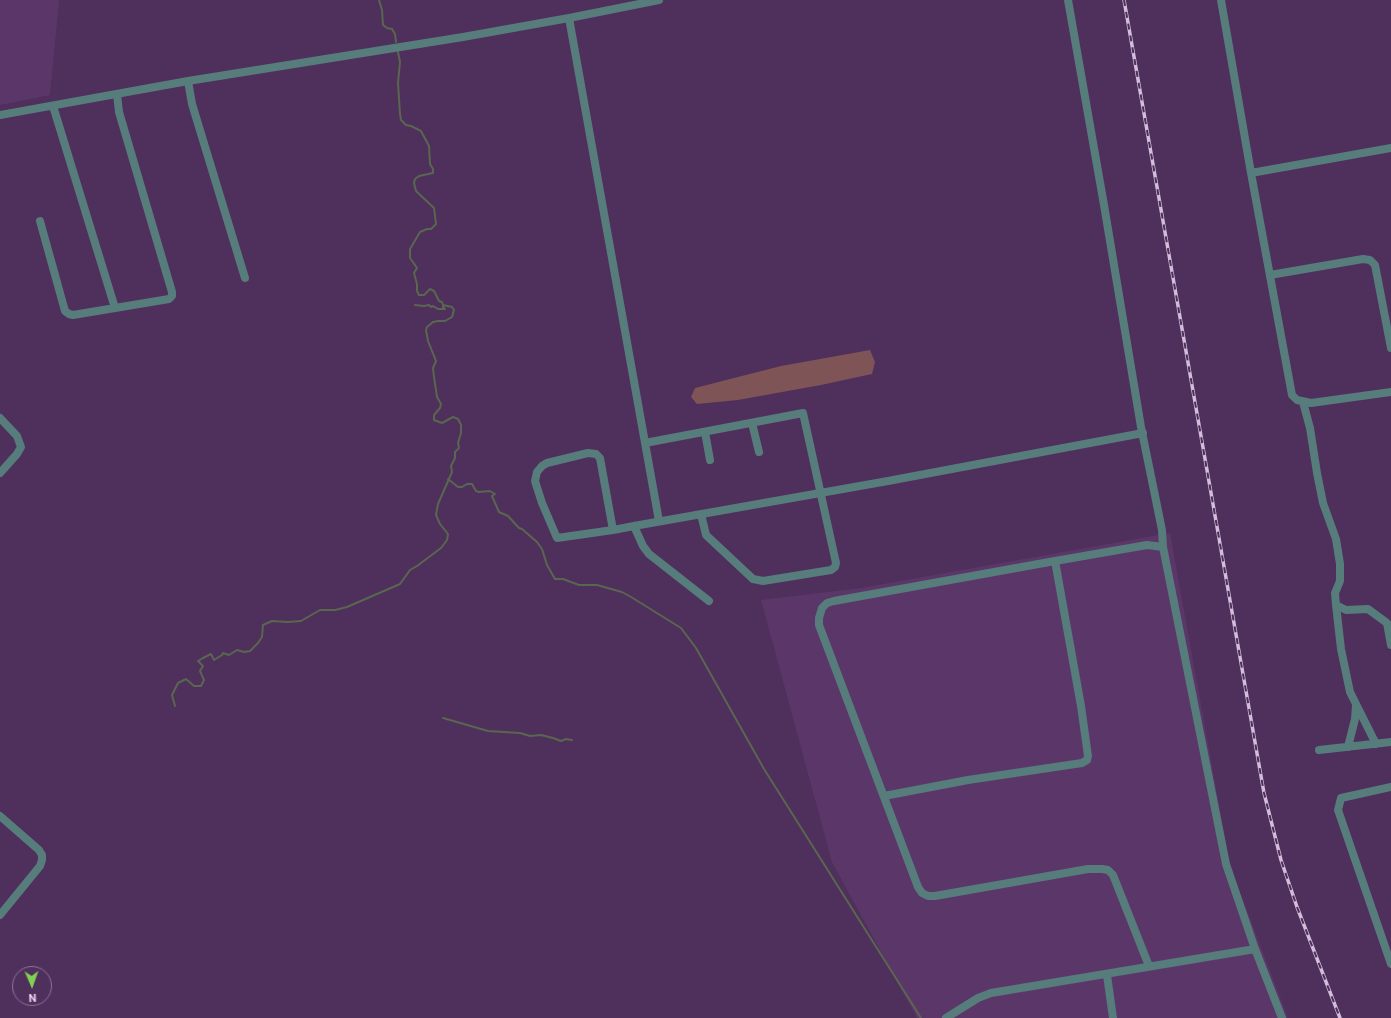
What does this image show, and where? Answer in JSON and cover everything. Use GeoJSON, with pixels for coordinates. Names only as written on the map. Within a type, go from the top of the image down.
{"type":"FeatureCollection","features":[{"type":"Feature","properties":{"kind":"street"},"geometry":{"type":"LineString","coordinates":[[0,115],[188,81],[455,39],[659,0]]}},
{"type":"Feature","properties":{"kind":"street"},"geometry":{"type":"LineString","coordinates":[[1068,0],[1106,212],[1142,433],[1226,864],[1255,949],[1282,1018]]}},
{"type":"Feature","properties":{"kind":"street"},"geometry":{"type":"LineString","coordinates":[[1221,0],[1292,395],[1297,400],[1311,403],[1391,392]]}},
{"type":"Feature","properties":{"kind":"street"},"geometry":{"type":"LineString","coordinates":[[568,18],[659,521]]}},
{"type":"Feature","properties":{"kind":"street"},"geometry":{"type":"LineString","coordinates":[[188,81],[192,104],[245,278]]}},
{"type":"Feature","properties":{"kind":"street"},"geometry":{"type":"LineString","coordinates":[[40,222],[65,310],[69,314],[73,315],[169,299],[172,296],[119,112],[117,94]]}},
{"type":"Feature","properties":{"kind":"street"},"geometry":{"type":"LineString","coordinates":[[54,106],[115,308]]}},
{"type":"Feature","properties":{"kind":"street"},"geometry":{"type":"LineString","coordinates":[[1251,173],[1391,148]]}},
{"type":"Feature","properties":{"kind":"street"},"geometry":{"type":"LineString","coordinates":[[1270,275],[1363,259],[1370,260],[1375,265],[1391,348]]}},
{"type":"Feature","properties":{"kind":"street"},"geometry":{"type":"LineString","coordinates":[[1303,402],[1310,428],[1317,473],[1324,503],[1336,539],[1340,564],[1340,581],[1335,593],[1341,649],[1348,685],[1376,744]]}},
{"type":"Feature","properties":{"kind":"street"},"geometry":{"type":"LineString","coordinates":[[645,443],[803,413],[836,563],[835,567],[830,570],[763,581],[753,579],[706,535],[701,514]]}},
{"type":"Feature","properties":{"kind":"street"},"geometry":{"type":"LineString","coordinates":[[0,418],[17,436],[21,447],[17,454],[0,473]]}},
{"type":"Feature","properties":{"kind":"street"},"geometry":{"type":"LineString","coordinates":[[752,423],[759,452]]}},
{"type":"Feature","properties":{"kind":"street"},"geometry":{"type":"LineString","coordinates":[[705,432],[710,460]]}},
{"type":"Feature","properties":{"kind":"street"},"geometry":{"type":"LineString","coordinates":[[613,530],[600,458],[596,454],[588,453],[547,463],[537,472],[535,481],[542,503],[557,538],[613,530],[821,493],[1142,433]]}},
{"type":"Feature","properties":{"kind":"street"},"geometry":{"type":"LineString","coordinates":[[634,526],[643,546],[649,554],[709,601]]}},
{"type":"Feature","properties":{"kind":"street"},"geometry":{"type":"LineString","coordinates":[[1149,966],[1115,880],[1108,870],[1088,869],[935,896],[922,894],[819,624],[819,618],[822,608],[827,603],[834,601],[1147,545],[1163,547]]}},
{"type":"Feature","properties":{"kind":"street"},"geometry":{"type":"LineString","coordinates":[[884,796],[968,780],[1082,763],[1087,760],[1088,756],[1081,706],[1055,561]]}},
{"type":"Feature","properties":{"kind":"street"},"geometry":{"type":"LineString","coordinates":[[1336,605],[1346,610],[1368,609],[1387,623],[1391,645]]}},
{"type":"Feature","properties":{"kind":"street"},"geometry":{"type":"LineString","coordinates":[[1348,747],[1355,719],[1356,704]]}},
{"type":"Feature","properties":{"kind":"street"},"geometry":{"type":"LineString","coordinates":[[1319,750],[1391,742]]}},
{"type":"Feature","properties":{"kind":"street"},"geometry":{"type":"LineString","coordinates":[[1391,787],[1341,798],[1338,810],[1391,964]]}},
{"type":"Feature","properties":{"kind":"street"},"geometry":{"type":"LineString","coordinates":[[0,816],[39,850],[42,855],[42,860],[40,866],[0,915]]}},
{"type":"Feature","properties":{"kind":"street"},"geometry":{"type":"LineString","coordinates":[[946,1018],[978,998],[991,993],[1255,949]]}},
{"type":"Feature","properties":{"kind":"street"},"geometry":{"type":"LineString","coordinates":[[1107,974],[1113,1018]]}},
{"type":"Feature","properties":{"kind":"shaded area"},"geometry":{"type":"Polygon","coordinates":[[[0,0],[59,0],[50,95],[0,105],[0,0]]]}},
{"type":"Feature","properties":{"kind":"shaded area"},"geometry":{"type":"Polygon","coordinates":[[[870,350],[875,362],[872,374],[738,400],[697,404],[691,397],[695,388],[781,366],[870,350]]]}},
{"type":"Feature","properties":{"kind":"shaded area"},"geometry":{"type":"Polygon","coordinates":[[[1170,533],[1230,866],[1288,1018],[917,1018],[832,862],[761,600],[861,588],[1170,533]]]}},
{"type":"Feature","properties":{"kind":"waterway"},"geometry":{"type":"LineString","coordinates":[[379,0],[382,10],[383,25],[392,29],[395,34],[396,42]]}},
{"type":"Feature","properties":{"kind":"waterway"},"geometry":{"type":"LineString","coordinates":[[175,706],[172,695],[178,683],[186,679],[194,686],[201,686],[204,680],[200,671],[203,666],[198,661],[211,654],[214,660],[223,653],[229,655],[237,650],[244,652],[250,651],[262,637],[263,625],[272,621],[301,621],[320,610],[335,610],[347,607],[400,584],[410,570],[441,548],[447,540],[448,534],[440,524],[436,515],[438,504],[452,472],[451,466],[455,458],[455,452],[459,448],[458,443],[461,433],[461,425],[458,419],[453,417],[442,423],[434,420],[434,415],[440,408],[441,404],[437,397],[434,377],[433,368],[436,361],[428,341],[426,330],[427,327],[433,322],[445,321],[452,317],[454,310],[452,307],[443,305],[442,302],[439,301],[434,291],[430,289],[424,295],[419,295],[417,291],[414,273],[417,268],[410,258],[410,249],[420,232],[431,229],[436,224],[434,208],[416,191],[414,183],[415,179],[419,176],[433,173],[433,169],[430,164],[429,146],[421,131],[406,125],[401,120],[398,83],[400,62],[398,52]]}},
{"type":"Feature","properties":{"kind":"waterway"},"geometry":{"type":"LineString","coordinates":[[415,305],[429,305],[438,309],[445,309],[443,305]]}},
{"type":"Feature","properties":{"kind":"waterway"},"geometry":{"type":"LineString","coordinates":[[448,479],[458,487],[472,484],[476,491],[490,491],[495,494],[492,496],[499,512],[508,516],[519,528],[537,542],[542,549],[547,565],[555,579],[563,579],[579,585],[597,585],[622,592],[681,628],[696,648],[764,769],[921,1018]]}},
{"type":"Feature","properties":{"kind":"waterway"},"geometry":{"type":"LineString","coordinates":[[443,718],[488,731],[520,733],[530,736],[541,735],[561,741],[566,739],[572,740]]}},
{"type":"Feature","properties":{"kind":"railway"},"geometry":{"type":"LineString","coordinates":[[1124,0],[1264,793],[1281,860],[1297,907],[1340,1018]]}}]}
